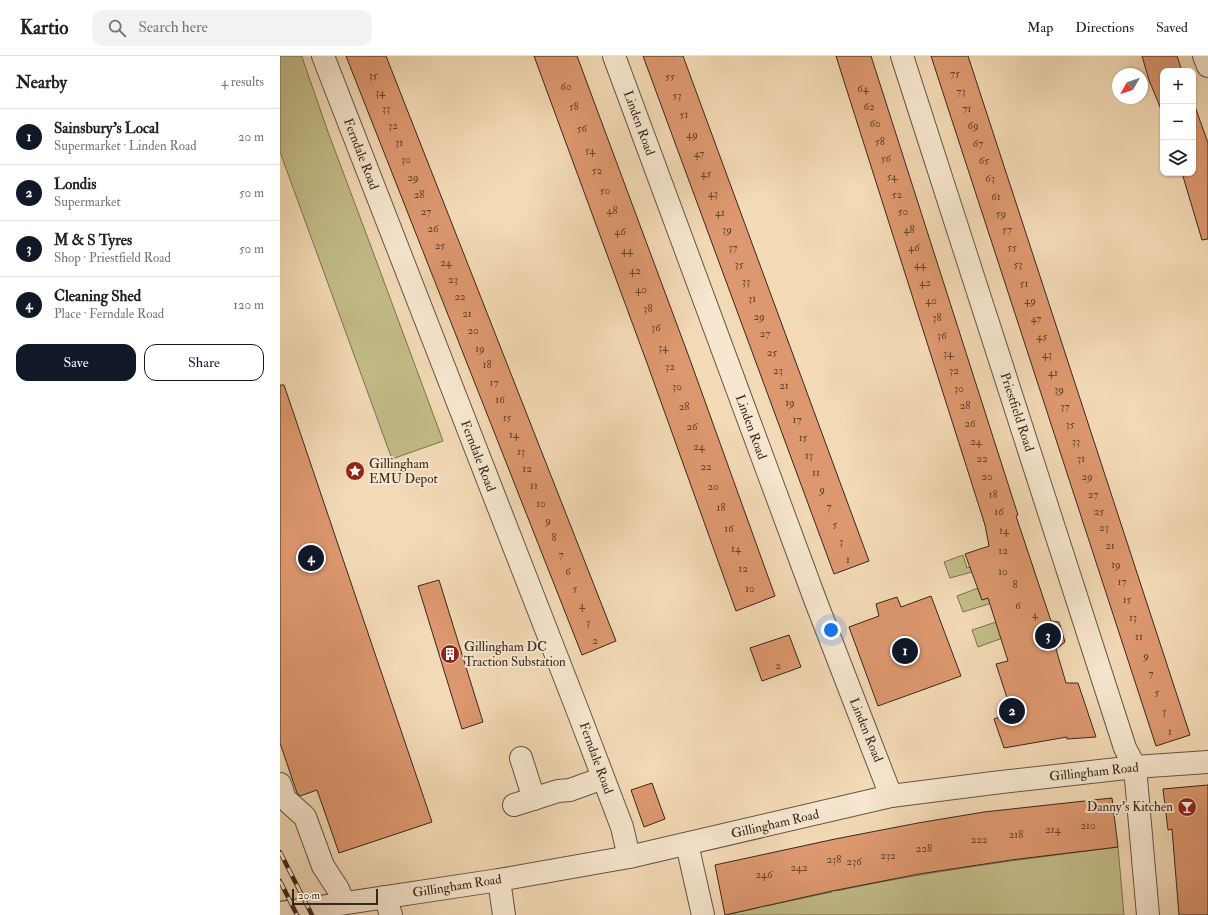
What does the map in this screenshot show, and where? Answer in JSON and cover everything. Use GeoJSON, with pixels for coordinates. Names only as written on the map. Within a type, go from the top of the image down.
{"type":"FeatureCollection","features":[{"type":"Feature","properties":{"kind":"street","name":"Ferndale Road"},"geometry":{"type":"LineString","coordinates":[[323,56],[579,714],[624,834],[630,857]]}},
{"type":"Feature","properties":{"kind":"street","name":"Linden Road"},"geometry":{"type":"LineString","coordinates":[[614,56],[819,609],[891,796]]}},
{"type":"Feature","properties":{"kind":"street","name":"Priestfield Road"},"geometry":{"type":"LineString","coordinates":[[902,56],[1125,748],[1135,767]]}},
{"type":"Feature","properties":{"kind":"street"},"geometry":{"type":"LineString","coordinates":[[1204,56],[1208,66]]}},
{"type":"Feature","properties":{"kind":"street"},"geometry":{"type":"LineString","coordinates":[[521,758],[534,799]]}},
{"type":"Feature","properties":{"kind":"street","name":"Gillingham Road"},"geometry":{"type":"LineString","coordinates":[[280,913],[344,903],[388,906],[499,880],[630,857],[891,796],[1135,767],[1208,762]]}},
{"type":"Feature","properties":{"kind":"street"},"geometry":{"type":"LineString","coordinates":[[1135,767],[1148,915]]}},
{"type":"Feature","properties":{"kind":"street"},"geometry":{"type":"LineString","coordinates":[[514,806],[558,791],[570,790],[603,778]]}},
{"type":"Feature","properties":{"kind":"street"},"geometry":{"type":"LineString","coordinates":[[280,784],[285,799],[305,817],[323,866],[338,889],[344,903]]}},
{"type":"Feature","properties":{"kind":"street"},"geometry":{"type":"LineString","coordinates":[[687,844],[703,915]]}},
{"type":"Feature","properties":{"kind":"street"},"geometry":{"type":"LineString","coordinates":[[499,880],[504,915]]}},
{"type":"Feature","properties":{"kind":"shaded area"},"geometry":{"type":"Polygon","coordinates":[[[280,56],[302,56],[328,132],[443,441],[392,459],[280,152],[280,56]]]}},
{"type":"Feature","properties":{"kind":"shaded area"},"geometry":{"type":"Polygon","coordinates":[[[963,555],[967,568],[993,559],[972,572],[950,578],[944,562],[963,555]]]}},
{"type":"Feature","properties":{"kind":"shaded area"},"geometry":{"type":"Polygon","coordinates":[[[978,588],[982,600],[1006,592],[1008,598],[963,612],[957,596],[978,588]]]}},
{"type":"Feature","properties":{"kind":"shaded area"},"geometry":{"type":"Polygon","coordinates":[[[996,622],[1019,632],[978,647],[972,630],[996,622]]]}},
{"type":"Feature","properties":{"kind":"shaded area"},"geometry":{"type":"Polygon","coordinates":[[[1118,847],[1124,915],[726,915],[758,908],[755,892],[766,906],[832,892],[829,877],[832,876],[836,891],[941,871],[1118,847]]]}},
{"type":"Feature","properties":{"kind":"building"},"geometry":{"type":"Polygon","coordinates":[[[346,56],[386,56],[616,641],[582,655],[346,56]]]}},
{"type":"Feature","properties":{"kind":"building"},"geometry":{"type":"Polygon","coordinates":[[[534,56],[577,56],[689,357],[775,596],[736,611],[534,56]]]}},
{"type":"Feature","properties":{"kind":"building"},"geometry":{"type":"Polygon","coordinates":[[[643,56],[683,56],[869,561],[834,574],[643,56]]]}},
{"type":"Feature","properties":{"kind":"building"},"geometry":{"type":"Polygon","coordinates":[[[836,56],[871,56],[1018,515],[1016,516],[1051,621],[1059,622],[1065,642],[1056,649],[1066,683],[1078,683],[1096,737],[1067,739],[1067,737],[1004,748],[994,719],[1012,713],[996,664],[1008,661],[988,598],[982,600],[965,554],[989,546],[985,525],[836,56]]]}},
{"type":"Feature","properties":{"kind":"building"},"geometry":{"type":"Polygon","coordinates":[[[931,56],[968,56],[1190,735],[1156,746],[931,56]]]}},
{"type":"Feature","properties":{"kind":"building"},"geometry":{"type":"Polygon","coordinates":[[[1142,56],[1177,56],[1181,68],[1160,68],[1160,107],[1149,80],[1148,68],[1146,68],[1142,56]]]}},
{"type":"Feature","properties":{"kind":"building"},"geometry":{"type":"Polygon","coordinates":[[[1196,109],[1208,143],[1208,239],[1202,240],[1183,176],[1196,176],[1196,109]]]}},
{"type":"Feature","properties":{"kind":"building"},"geometry":{"type":"Polygon","coordinates":[[[280,385],[284,385],[432,822],[339,853],[317,790],[300,796],[297,793],[280,743],[280,385]]]}},
{"type":"Feature","properties":{"kind":"building","name":"Gillingham DC Traction Substation"},"geometry":{"type":"Polygon","coordinates":[[[439,580],[483,722],[462,729],[418,586],[439,580]]]}},
{"type":"Feature","properties":{"kind":"building"},"geometry":{"type":"Polygon","coordinates":[[[931,596],[961,676],[878,706],[849,627],[879,616],[876,604],[897,597],[901,607],[931,596]]]}},
{"type":"Feature","properties":{"kind":"building"},"geometry":{"type":"Polygon","coordinates":[[[789,635],[801,667],[762,681],[750,648],[789,635]]]}},
{"type":"Feature","properties":{"kind":"building"},"geometry":{"type":"Polygon","coordinates":[[[652,783],[665,819],[644,827],[631,790],[652,783]]]}},
{"type":"Feature","properties":{"kind":"building"},"geometry":{"type":"Polygon","coordinates":[[[1208,785],[1208,915],[1179,915],[1172,829],[1168,830],[1163,789],[1208,785]]]}},
{"type":"Feature","properties":{"kind":"building"},"geometry":{"type":"Polygon","coordinates":[[[1112,798],[1118,847],[1011,860],[919,874],[832,891],[725,915],[715,865],[918,823],[984,812],[1112,798]]]}},
{"type":"Feature","properties":{"kind":"railway"},"geometry":{"type":"LineString","coordinates":[[280,852],[312,915]]}},
{"type":"Feature","properties":{"kind":"railway"},"geometry":{"type":"LineString","coordinates":[[280,881],[297,915]]}},
{"type":"Feature","properties":{"kind":"place","name":"Gillingham EMU Depot"},"geometry":{"type":"Point","coordinates":[355,471]}},
{"type":"Feature","properties":{"kind":"place","name":"Cleaning Shed"},"geometry":{"type":"Point","coordinates":[311,558]}},
{"type":"Feature","properties":{"kind":"place","name":"M & S Tyres"},"geometry":{"type":"Point","coordinates":[1048,636]}},
{"type":"Feature","properties":{"kind":"place","name":"Sainsbury's Local"},"geometry":{"type":"Point","coordinates":[905,651]}},
{"type":"Feature","properties":{"kind":"place","name":"Gillingham DC Traction Substation"},"geometry":{"type":"Point","coordinates":[450,654]}},
{"type":"Feature","properties":{"kind":"place","name":"Londis"},"geometry":{"type":"Point","coordinates":[1012,711]}},
{"type":"Feature","properties":{"kind":"place","name":"Danny's Kitchen"},"geometry":{"type":"Point","coordinates":[1187,807]}}]}
